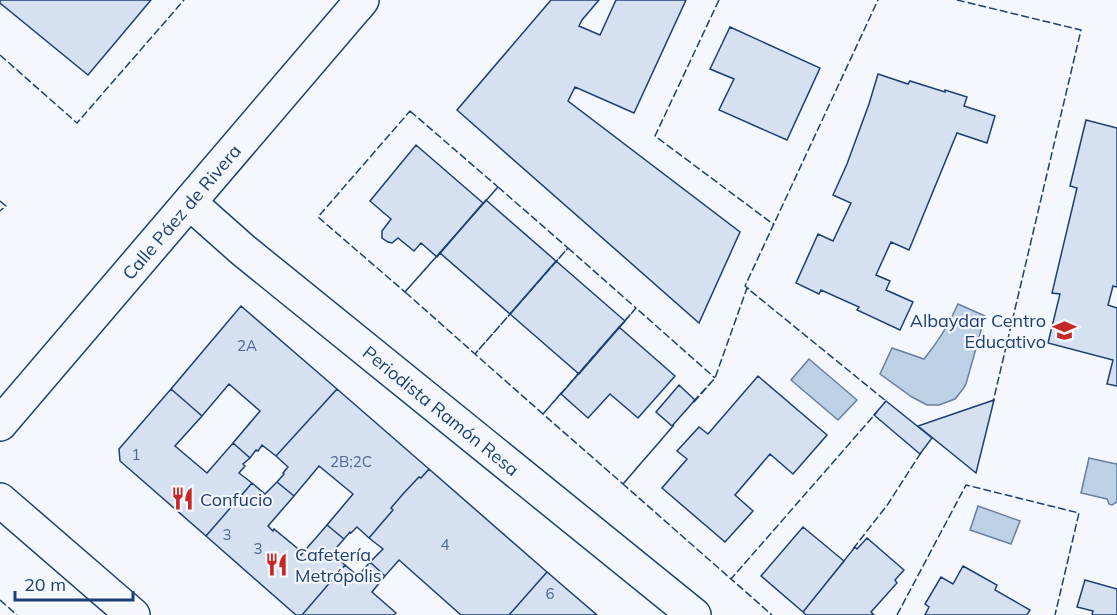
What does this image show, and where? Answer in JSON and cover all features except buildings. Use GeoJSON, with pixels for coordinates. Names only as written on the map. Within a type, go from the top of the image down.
{"type":"FeatureCollection","features":[{"type":"Feature","properties":{"kind":"street","name":"Calle Páez de Rivera"},"geometry":{"type":"LineString","coordinates":[[0,424],[359,2]]}},
{"type":"Feature","properties":{"kind":"street","name":"Periodista Ramón Resa"},"geometry":{"type":"LineString","coordinates":[[190,202],[252,257],[694,615]]}},
{"type":"Feature","properties":{"kind":"street"},"geometry":{"type":"LineString","coordinates":[[0,500],[132,615]]}},
{"type":"Feature","properties":{"kind":"water"},"geometry":{"type":"Polygon","coordinates":[[[958,304],[985,316],[966,384],[955,399],[939,405],[927,405],[880,374],[892,348],[924,359],[943,333],[958,304]]]}},
{"type":"Feature","properties":{"kind":"water"},"geometry":{"type":"Polygon","coordinates":[[[809,359],[857,400],[838,420],[791,380],[809,359]]]}},
{"type":"Feature","properties":{"kind":"water"},"geometry":{"type":"Polygon","coordinates":[[[1089,458],[1117,463],[1117,502],[1112,505],[1107,499],[1081,493],[1089,458]]]}},
{"type":"Feature","properties":{"kind":"water"},"geometry":{"type":"Polygon","coordinates":[[[978,506],[1020,521],[1011,544],[970,530],[978,506]]]}},
{"type":"Feature","properties":{"kind":"fence"},"geometry":{"type":"LineString","coordinates":[[0,55],[77,123],[184,0]]}},
{"type":"Feature","properties":{"kind":"fence"},"geometry":{"type":"LineString","coordinates":[[719,0],[655,136],[774,223]]}},
{"type":"Feature","properties":{"kind":"fence"},"geometry":{"type":"LineString","coordinates":[[749,289],[745,286],[878,0]]}},
{"type":"Feature","properties":{"kind":"fence"},"geometry":{"type":"LineString","coordinates":[[957,0],[1081,30],[993,402]]}},
{"type":"Feature","properties":{"kind":"fence"},"geometry":{"type":"LineString","coordinates":[[410,111],[498,187],[405,292],[318,217],[410,111]]}},
{"type":"Feature","properties":{"kind":"fence"},"geometry":{"type":"LineString","coordinates":[[498,187],[568,248],[475,354],[405,292],[498,187]]}},
{"type":"Feature","properties":{"kind":"fence"},"geometry":{"type":"LineString","coordinates":[[0,201],[6,206],[0,211]]}},
{"type":"Feature","properties":{"kind":"fence"},"geometry":{"type":"LineString","coordinates":[[568,248],[636,308],[543,414],[475,354],[568,248]]}},
{"type":"Feature","properties":{"kind":"fence"},"geometry":{"type":"LineString","coordinates":[[694,402],[715,378],[747,288],[886,401],[884,403]]}},
{"type":"Feature","properties":{"kind":"fence"},"geometry":{"type":"LineString","coordinates":[[624,322],[636,308],[715,378]]}},
{"type":"Feature","properties":{"kind":"fence"},"geometry":{"type":"LineString","coordinates":[[693,402],[715,378]]}},
{"type":"Feature","properties":{"kind":"fence"},"geometry":{"type":"LineString","coordinates":[[562,392],[543,414],[623,484],[674,425]]}},
{"type":"Feature","properties":{"kind":"fence"},"geometry":{"type":"LineString","coordinates":[[674,425],[623,484],[731,579],[877,412]]}},
{"type":"Feature","properties":{"kind":"fence"},"geometry":{"type":"LineString","coordinates":[[853,549],[888,504],[922,451]]}},
{"type":"Feature","properties":{"kind":"fence"},"geometry":{"type":"LineString","coordinates":[[897,615],[966,485],[1079,513],[1055,615]]}},
{"type":"Feature","properties":{"kind":"fence"},"geometry":{"type":"LineString","coordinates":[[733,577],[731,579],[772,615]]}},
{"type":"Feature","properties":{"kind":"fence"},"geometry":{"type":"LineString","coordinates":[[0,600],[17,615]]}},
{"type":"Feature","properties":{"kind":"place","name":"Albaydar Centro Educativo"},"geometry":{"type":"Point","coordinates":[1064,330]}},
{"type":"Feature","properties":{"kind":"place","name":"Confucio"},"geometry":{"type":"Point","coordinates":[182,499]}},
{"type":"Feature","properties":{"kind":"place","name":"Cafetería Metrópolis"},"geometry":{"type":"Point","coordinates":[277,564]}}]}
